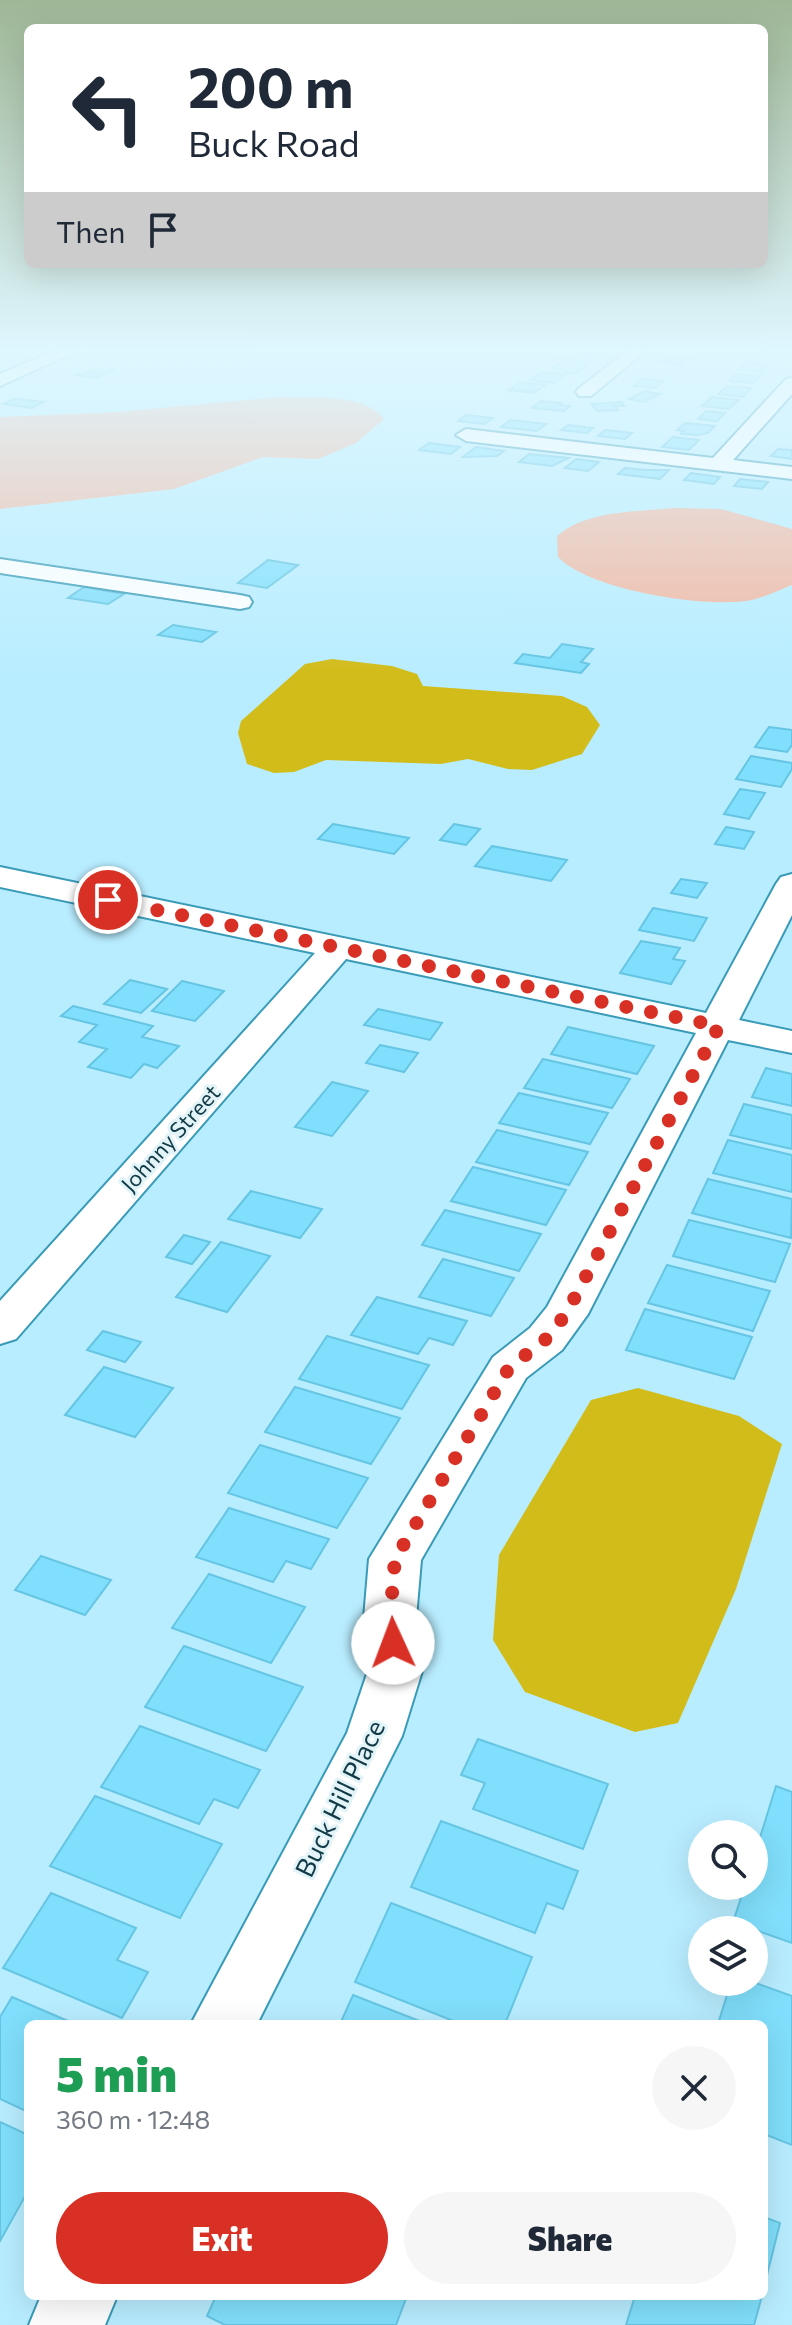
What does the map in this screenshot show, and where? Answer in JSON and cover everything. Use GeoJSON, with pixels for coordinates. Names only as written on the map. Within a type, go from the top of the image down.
{"type":"FeatureCollection","features":[{"type":"Feature","properties":{"kind":"street"},"geometry":{"type":"LineString","coordinates":[[662,458],[792,473]]}},
{"type":"Feature","properties":{"kind":"street"},"geometry":{"type":"LineString","coordinates":[[718,464],[724,458]]}},
{"type":"Feature","properties":{"kind":"street"},"geometry":{"type":"LineString","coordinates":[[0,566],[240,602]]}},
{"type":"Feature","properties":{"kind":"street","name":"Buck Hill Place"},"geometry":{"type":"LineString","coordinates":[[225,2020],[374,1736],[396,1668],[390,1618],[395,1559],[509,1368],[546,1339],[566,1314],[792,884]]}},
{"type":"Feature","properties":{"kind":"street"},"geometry":{"type":"LineString","coordinates":[[7,886],[339,947],[792,1042]]}},
{"type":"Feature","properties":{"kind":"street","name":"Johnny Street"},"geometry":{"type":"LineString","coordinates":[[0,1329],[339,947]]}},
{"type":"Feature","properties":{"kind":"street"},"geometry":{"type":"LineString","coordinates":[[65,2325],[79,2300]]}},
{"type":"Feature","properties":{"kind":"shaded area"},"geometry":{"type":"Polygon","coordinates":[[[0,458],[262,458],[174,489],[0,509],[0,458]]]}},
{"type":"Feature","properties":{"kind":"shaded area"},"geometry":{"type":"Polygon","coordinates":[[[674,508],[721,509],[792,529],[792,585],[752,600],[707,602],[679,599],[595,579],[573,569],[558,557],[557,536],[583,521],[612,514],[674,508]]]}},
{"type":"Feature","properties":{"kind":"shaded area"},"geometry":{"type":"Polygon","coordinates":[[[332,659],[392,666],[417,674],[423,686],[562,696],[587,707],[600,725],[582,754],[532,770],[508,769],[468,759],[441,764],[326,760],[294,772],[274,773],[247,764],[238,733],[241,721],[305,664],[332,659]]]}},
{"type":"Feature","properties":{"kind":"shaded area"},"geometry":{"type":"Polygon","coordinates":[[[638,1388],[739,1416],[782,1444],[736,1589],[678,1723],[635,1732],[525,1692],[493,1640],[499,1555],[591,1400],[638,1388]]]}},
{"type":"Feature","properties":{"kind":"building"},"geometry":{"type":"Polygon","coordinates":[[[525,458],[569,458],[552,466],[519,462],[525,458]]]}},
{"type":"Feature","properties":{"kind":"building"},"geometry":{"type":"Polygon","coordinates":[[[576,459],[599,462],[588,471],[565,468],[576,459]]]}},
{"type":"Feature","properties":{"kind":"building"},"geometry":{"type":"Polygon","coordinates":[[[625,468],[669,470],[660,479],[618,474],[625,468]]]}},
{"type":"Feature","properties":{"kind":"building"},"geometry":{"type":"Polygon","coordinates":[[[691,473],[720,477],[714,484],[684,480],[691,473]]]}},
{"type":"Feature","properties":{"kind":"building"},"geometry":{"type":"Polygon","coordinates":[[[740,479],[768,482],[762,489],[734,486],[740,479]]]}},
{"type":"Feature","properties":{"kind":"building"},"geometry":{"type":"Polygon","coordinates":[[[268,560],[298,565],[267,588],[238,583],[268,560]]]}},
{"type":"Feature","properties":{"kind":"building"},"geometry":{"type":"Polygon","coordinates":[[[84,587],[124,594],[108,604],[68,598],[84,587]]]}},
{"type":"Feature","properties":{"kind":"building"},"geometry":{"type":"Polygon","coordinates":[[[173,625],[216,632],[202,642],[158,635],[173,625]]]}},
{"type":"Feature","properties":{"kind":"building"},"geometry":{"type":"Polygon","coordinates":[[[562,644],[593,649],[581,662],[589,664],[581,673],[515,663],[523,654],[550,658],[562,644]]]}},
{"type":"Feature","properties":{"kind":"building"},"geometry":{"type":"Polygon","coordinates":[[[769,727],[792,730],[792,745],[787,752],[755,747],[769,727]]]}},
{"type":"Feature","properties":{"kind":"building"},"geometry":{"type":"Polygon","coordinates":[[[751,756],[792,763],[792,769],[781,787],[736,779],[751,756]]]}},
{"type":"Feature","properties":{"kind":"building"},"geometry":{"type":"Polygon","coordinates":[[[740,789],[765,793],[749,819],[724,814],[740,789]]]}},
{"type":"Feature","properties":{"kind":"building"},"geometry":{"type":"Polygon","coordinates":[[[333,824],[409,838],[394,854],[318,839],[333,824]]]}},
{"type":"Feature","properties":{"kind":"building"},"geometry":{"type":"Polygon","coordinates":[[[454,824],[480,829],[466,845],[440,840],[454,824]]]}},
{"type":"Feature","properties":{"kind":"building"},"geometry":{"type":"Polygon","coordinates":[[[726,827],[754,832],[744,849],[715,844],[726,827]]]}},
{"type":"Feature","properties":{"kind":"building"},"geometry":{"type":"Polygon","coordinates":[[[492,846],[567,860],[551,881],[475,866],[492,846]]]}},
{"type":"Feature","properties":{"kind":"building"},"geometry":{"type":"Polygon","coordinates":[[[681,879],[707,883],[697,898],[671,893],[681,879]]]}},
{"type":"Feature","properties":{"kind":"building"},"geometry":{"type":"Polygon","coordinates":[[[653,908],[707,918],[694,941],[639,930],[653,908]]]}},
{"type":"Feature","properties":{"kind":"building"},"geometry":{"type":"Polygon","coordinates":[[[641,941],[680,948],[673,959],[685,961],[671,984],[620,973],[641,941]]]}},
{"type":"Feature","properties":{"kind":"building"},"geometry":{"type":"Polygon","coordinates":[[[130,980],[167,989],[141,1013],[104,1004],[130,980]]]}},
{"type":"Feature","properties":{"kind":"building"},"geometry":{"type":"Polygon","coordinates":[[[182,981],[224,991],[195,1021],[152,1011],[182,981]]]}},
{"type":"Feature","properties":{"kind":"building"},"geometry":{"type":"Polygon","coordinates":[[[73,1006],[153,1026],[142,1037],[179,1046],[157,1068],[144,1064],[131,1078],[88,1067],[107,1049],[79,1042],[97,1025],[61,1016],[73,1006]]]}},
{"type":"Feature","properties":{"kind":"building"},"geometry":{"type":"Polygon","coordinates":[[[378,1009],[442,1023],[430,1040],[364,1025],[378,1009]]]}},
{"type":"Feature","properties":{"kind":"building"},"geometry":{"type":"Polygon","coordinates":[[[568,1027],[654,1046],[637,1074],[551,1054],[568,1027]]]}},
{"type":"Feature","properties":{"kind":"building"},"geometry":{"type":"Polygon","coordinates":[[[380,1045],[418,1053],[404,1072],[366,1063],[380,1045]]]}},
{"type":"Feature","properties":{"kind":"building"},"geometry":{"type":"Polygon","coordinates":[[[543,1059],[630,1079],[612,1108],[524,1088],[543,1059]]]}},
{"type":"Feature","properties":{"kind":"building"},"geometry":{"type":"Polygon","coordinates":[[[766,1068],[792,1074],[792,1106],[752,1097],[766,1068]]]}},
{"type":"Feature","properties":{"kind":"building"},"geometry":{"type":"Polygon","coordinates":[[[332,1082],[368,1091],[332,1136],[295,1127],[332,1082]]]}},
{"type":"Feature","properties":{"kind":"building"},"geometry":{"type":"Polygon","coordinates":[[[519,1093],[608,1113],[590,1144],[499,1123],[519,1093]]]}},
{"type":"Feature","properties":{"kind":"building"},"geometry":{"type":"Polygon","coordinates":[[[744,1104],[792,1115],[792,1149],[730,1135],[744,1104]]]}},
{"type":"Feature","properties":{"kind":"building"},"geometry":{"type":"Polygon","coordinates":[[[497,1130],[588,1152],[569,1185],[476,1162],[497,1130]]]}},
{"type":"Feature","properties":{"kind":"building"},"geometry":{"type":"Polygon","coordinates":[[[728,1140],[792,1155],[792,1192],[713,1173],[728,1140]]]}},
{"type":"Feature","properties":{"kind":"building"},"geometry":{"type":"Polygon","coordinates":[[[473,1167],[566,1190],[546,1225],[451,1201],[473,1167]]]}},
{"type":"Feature","properties":{"kind":"building"},"geometry":{"type":"Polygon","coordinates":[[[708,1179],[792,1199],[791,1238],[692,1213],[708,1179]]]}},
{"type":"Feature","properties":{"kind":"building"},"geometry":{"type":"Polygon","coordinates":[[[251,1191],[322,1209],[300,1238],[228,1219],[251,1191]]]}},
{"type":"Feature","properties":{"kind":"building"},"geometry":{"type":"Polygon","coordinates":[[[445,1210],[541,1234],[519,1271],[422,1245],[445,1210]]]}},
{"type":"Feature","properties":{"kind":"building"},"geometry":{"type":"Polygon","coordinates":[[[689,1220],[790,1244],[775,1282],[673,1256],[689,1220]]]}},
{"type":"Feature","properties":{"kind":"building"},"geometry":{"type":"Polygon","coordinates":[[[184,1235],[210,1242],[192,1264],[166,1257],[184,1235]]]}},
{"type":"Feature","properties":{"kind":"building"},"geometry":{"type":"Polygon","coordinates":[[[221,1242],[270,1256],[227,1312],[176,1297],[221,1242]]]}},
{"type":"Feature","properties":{"kind":"building"},"geometry":{"type":"Polygon","coordinates":[[[443,1259],[514,1278],[491,1316],[419,1297],[443,1259]]]}},
{"type":"Feature","properties":{"kind":"building"},"geometry":{"type":"Polygon","coordinates":[[[667,1265],[770,1291],[753,1331],[648,1303],[667,1265]]]}},
{"type":"Feature","properties":{"kind":"building"},"geometry":{"type":"Polygon","coordinates":[[[377,1297],[467,1321],[453,1345],[429,1338],[418,1354],[351,1335],[377,1297]]]}},
{"type":"Feature","properties":{"kind":"building"},"geometry":{"type":"Polygon","coordinates":[[[645,1309],[752,1337],[734,1379],[626,1350],[645,1309]]]}},
{"type":"Feature","properties":{"kind":"building"},"geometry":{"type":"Polygon","coordinates":[[[103,1331],[141,1342],[125,1362],[87,1350],[103,1331]]]}},
{"type":"Feature","properties":{"kind":"building"},"geometry":{"type":"Polygon","coordinates":[[[327,1336],[429,1365],[402,1409],[299,1379],[327,1336]]]}},
{"type":"Feature","properties":{"kind":"building"},"geometry":{"type":"Polygon","coordinates":[[[104,1367],[173,1388],[135,1437],[65,1415],[104,1367]]]}},
{"type":"Feature","properties":{"kind":"building"},"geometry":{"type":"Polygon","coordinates":[[[295,1387],[400,1418],[371,1464],[265,1432],[295,1387]]]}},
{"type":"Feature","properties":{"kind":"building"},"geometry":{"type":"Polygon","coordinates":[[[260,1445],[368,1478],[337,1528],[228,1493],[260,1445]]]}},
{"type":"Feature","properties":{"kind":"building"},"geometry":{"type":"Polygon","coordinates":[[[229,1508],[329,1539],[311,1569],[286,1561],[273,1582],[196,1557],[229,1508]]]}},
{"type":"Feature","properties":{"kind":"building"},"geometry":{"type":"Polygon","coordinates":[[[41,1556],[111,1580],[85,1615],[15,1590],[41,1556]]]}},
{"type":"Feature","properties":{"kind":"building"},"geometry":{"type":"Polygon","coordinates":[[[209,1574],[305,1607],[271,1663],[172,1628],[209,1574]]]}},
{"type":"Feature","properties":{"kind":"building"},"geometry":{"type":"Polygon","coordinates":[[[184,1646],[303,1687],[266,1751],[145,1707],[184,1646]]]}},
{"type":"Feature","properties":{"kind":"building"},"geometry":{"type":"Polygon","coordinates":[[[140,1726],[260,1770],[238,1808],[214,1799],[199,1824],[101,1787],[140,1726]]]}},
{"type":"Feature","properties":{"kind":"building"},"geometry":{"type":"Polygon","coordinates":[[[478,1739],[608,1784],[583,1849],[473,1809],[485,1783],[461,1775],[478,1739]]]}},
{"type":"Feature","properties":{"kind":"building"},"geometry":{"type":"Polygon","coordinates":[[[776,1786],[792,1792],[792,1943],[768,1934],[768,1916],[735,1916],[740,1900],[768,1900],[768,1820],[765,1820],[776,1786]]]}},
{"type":"Feature","properties":{"kind":"building"},"geometry":{"type":"Polygon","coordinates":[[[95,1796],[222,1844],[180,1918],[50,1866],[95,1796]]]}},
{"type":"Feature","properties":{"kind":"building"},"geometry":{"type":"Polygon","coordinates":[[[441,1821],[578,1871],[563,1909],[547,1903],[535,1933],[411,1887],[441,1821]]]}},
{"type":"Feature","properties":{"kind":"building"},"geometry":{"type":"Polygon","coordinates":[[[51,1893],[136,1928],[117,1960],[148,1972],[122,2018],[3,1968],[51,1893]]]}},
{"type":"Feature","properties":{"kind":"building"},"geometry":{"type":"Polygon","coordinates":[[[391,1903],[532,1957],[507,2020],[451,2020],[355,1982],[391,1903]]]}},
{"type":"Feature","properties":{"kind":"building"},"geometry":{"type":"Polygon","coordinates":[[[768,1987],[792,1996],[792,2145],[768,2136],[768,2020],[719,2020],[727,1996],[768,1996],[768,1987]]]}},
{"type":"Feature","properties":{"kind":"building"},"geometry":{"type":"Polygon","coordinates":[[[353,1995],[417,2020],[342,2020],[353,1995]]]}},
{"type":"Feature","properties":{"kind":"building"},"geometry":{"type":"Polygon","coordinates":[[[12,1997],[66,2020],[24,2020],[24,2110],[0,2099],[0,2017],[12,1997]]]}},
{"type":"Feature","properties":{"kind":"building"},"geometry":{"type":"Polygon","coordinates":[[[0,2122],[24,2133],[24,2198],[0,2241],[0,2122]]]}},
{"type":"Feature","properties":{"kind":"building"},"geometry":{"type":"Polygon","coordinates":[[[768,2218],[780,2223],[768,2271],[768,2218]]]}},
{"type":"Feature","properties":{"kind":"building"},"geometry":{"type":"Polygon","coordinates":[[[214,2300],[405,2300],[396,2325],[225,2325],[207,2316],[214,2300]]]}},
{"type":"Feature","properties":{"kind":"building"},"geometry":{"type":"Polygon","coordinates":[[[634,2300],[761,2300],[754,2325],[626,2325],[634,2300]]]}},
{"type":"Feature","properties":{"kind":"route"},"geometry":{"type":"LineString","coordinates":[[108,900],[719,1026],[566,1314],[546,1339],[509,1368],[395,1559],[390,1618],[393,1643]]}}]}
